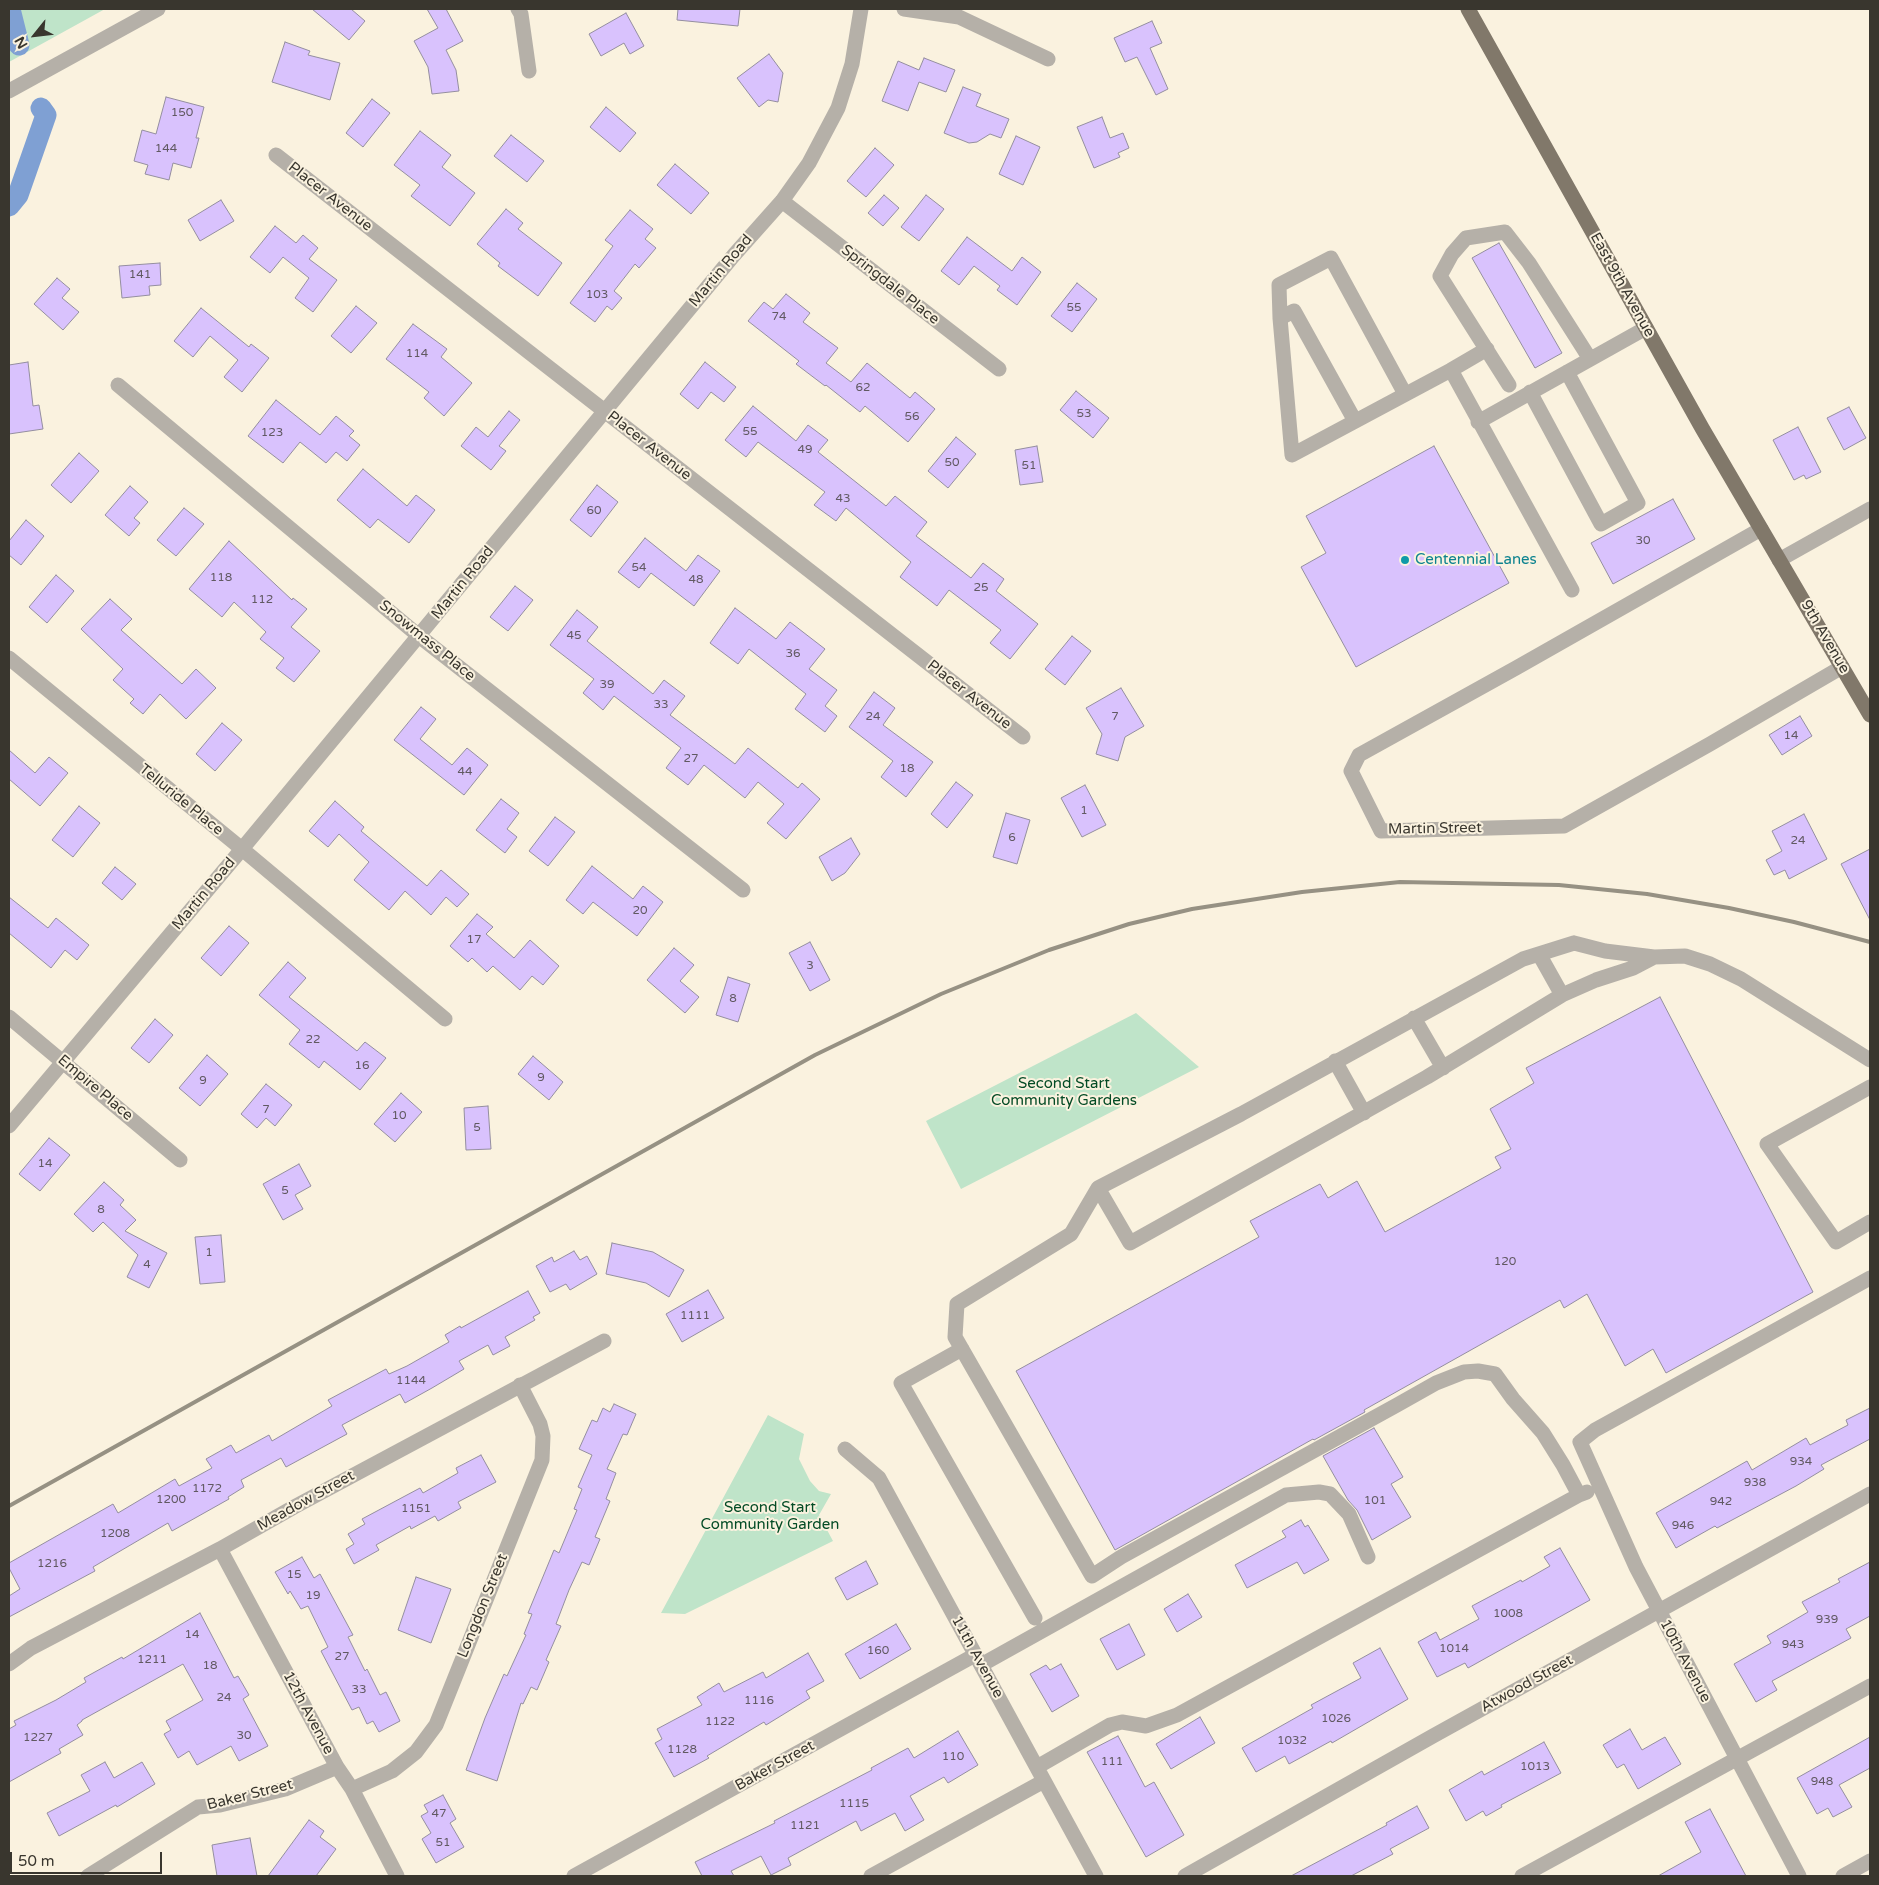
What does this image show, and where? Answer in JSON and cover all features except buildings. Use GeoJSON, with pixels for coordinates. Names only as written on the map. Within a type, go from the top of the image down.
{"type":"FeatureCollection","features":[{"type":"Feature","properties":{"kind":"main road","name":"East 9th Avenue"},"geometry":{"type":"LineString","coordinates":[[1468,9],[1646,328],[1779,560]]}},
{"type":"Feature","properties":{"kind":"main road","name":"9th Avenue"},"geometry":{"type":"LineString","coordinates":[[1779,560],[1870,715]]}},
{"type":"Feature","properties":{"kind":"street"},"geometry":{"type":"LineString","coordinates":[[13,89],[158,9]]}},
{"type":"Feature","properties":{"kind":"street"},"geometry":{"type":"LineString","coordinates":[[518,9],[521,14],[528,71]]}},
{"type":"Feature","properties":{"kind":"street","name":"Martin Road"},"geometry":{"type":"LineString","coordinates":[[9,1126],[420,636],[734,255],[782,201],[809,163],[838,108],[852,64],[861,9]]}},
{"type":"Feature","properties":{"kind":"street"},"geometry":{"type":"LineString","coordinates":[[904,9],[960,17],[1048,59]]}},
{"type":"Feature","properties":{"kind":"street","name":"Placer Avenue"},"geometry":{"type":"LineString","coordinates":[[276,154],[1023,737]]}},
{"type":"Feature","properties":{"kind":"street","name":"Springdale Place"},"geometry":{"type":"LineString","coordinates":[[782,201],[999,369]]}},
{"type":"Feature","properties":{"kind":"street"},"geometry":{"type":"LineString","coordinates":[[1509,384],[1440,276],[1452,254],[1466,238],[1505,232],[1529,263],[1590,359]]}},
{"type":"Feature","properties":{"kind":"street"},"geometry":{"type":"LineString","coordinates":[[1405,394],[1331,258],[1279,285],[1280,318],[1292,455],[1487,350]]}},
{"type":"Feature","properties":{"kind":"street"},"geometry":{"type":"LineString","coordinates":[[1280,318],[1294,311],[1355,421]]}},
{"type":"Feature","properties":{"kind":"street"},"geometry":{"type":"LineString","coordinates":[[1478,422],[1646,328]]}},
{"type":"Feature","properties":{"kind":"street"},"geometry":{"type":"LineString","coordinates":[[1451,370],[1572,590]]}},
{"type":"Feature","properties":{"kind":"street"},"geometry":{"type":"LineString","coordinates":[[1530,392],[1601,524],[1638,503],[1567,372]]}},
{"type":"Feature","properties":{"kind":"street","name":"Snowmass Place"},"geometry":{"type":"LineString","coordinates":[[118,385],[420,636],[743,890]]}},
{"type":"Feature","properties":{"kind":"street"},"geometry":{"type":"LineString","coordinates":[[1779,560],[1870,509]]}},
{"type":"Feature","properties":{"kind":"street","name":"Martin Street"},"geometry":{"type":"LineString","coordinates":[[1761,529],[1359,755],[1351,771],[1381,831],[1564,826],[1842,667]]}},
{"type":"Feature","properties":{"kind":"street","name":"Telluride Place"},"geometry":{"type":"LineString","coordinates":[[9,658],[445,1019]]}},
{"type":"Feature","properties":{"kind":"street"},"geometry":{"type":"LineString","coordinates":[[1579,1495],[1544,1433],[1513,1399],[1495,1374],[1478,1370],[1464,1372],[1436,1383],[1122,1557],[1092,1576],[955,1337],[957,1304],[1070,1234],[1098,1188],[1241,1114],[1523,958],[1574,943],[1605,951],[1654,957],[1685,956],[1710,964],[1741,979],[1870,1060]]}},
{"type":"Feature","properties":{"kind":"street"},"geometry":{"type":"LineString","coordinates":[[1539,954],[1562,995]]}},
{"type":"Feature","properties":{"kind":"street"},"geometry":{"type":"LineString","coordinates":[[1098,1188],[1130,1243],[1443,1068],[1562,995],[1596,980],[1632,968],[1654,957]]}},
{"type":"Feature","properties":{"kind":"street","name":"Empire Place"},"geometry":{"type":"LineString","coordinates":[[9,1017],[180,1160]]}},
{"type":"Feature","properties":{"kind":"street"},"geometry":{"type":"LineString","coordinates":[[1414,1018],[1443,1068]]}},
{"type":"Feature","properties":{"kind":"street"},"geometry":{"type":"LineString","coordinates":[[1335,1061],[1364,1113]]}},
{"type":"Feature","properties":{"kind":"street"},"geometry":{"type":"LineString","coordinates":[[1870,1087],[1767,1144],[1836,1242],[1870,1222]]}},
{"type":"Feature","properties":{"kind":"street","name":"10th Avenue"},"geometry":{"type":"LineString","coordinates":[[1798,1876],[1659,1612],[1580,1442],[1604,1425],[1870,1278]]}},
{"type":"Feature","properties":{"kind":"street","name":"Meadow Street"},"geometry":{"type":"LineString","coordinates":[[9,1664],[31,1648],[220,1549],[294,1507],[604,1341]]}},
{"type":"Feature","properties":{"kind":"street"},"geometry":{"type":"LineString","coordinates":[[962,1349],[901,1383],[1035,1618]]}},
{"type":"Feature","properties":{"kind":"street","name":"Longdon Street"},"geometry":{"type":"LineString","coordinates":[[352,1789],[392,1771],[416,1752],[436,1724],[542,1460],[543,1436],[540,1424],[520,1386]]}},
{"type":"Feature","properties":{"kind":"street","name":"11th Avenue"},"geometry":{"type":"LineString","coordinates":[[845,1449],[879,1478],[1096,1876]]}},
{"type":"Feature","properties":{"kind":"street"},"geometry":{"type":"LineString","coordinates":[[1037,1767],[1110,1725],[1122,1722],[1146,1726],[1177,1716],[1579,1495],[1601,1488]]}},
{"type":"Feature","properties":{"kind":"street","name":"Baker Street"},"geometry":{"type":"LineString","coordinates":[[574,1876],[1286,1495],[1319,1492],[1330,1494],[1349,1514],[1368,1557]]}},
{"type":"Feature","properties":{"kind":"street","name":"Atwood Street"},"geometry":{"type":"LineString","coordinates":[[1185,1876],[1424,1741],[1870,1494]]}},
{"type":"Feature","properties":{"kind":"street","name":"12th Avenue"},"geometry":{"type":"LineString","coordinates":[[220,1549],[337,1767],[352,1789],[397,1876]]}},
{"type":"Feature","properties":{"kind":"street"},"geometry":{"type":"LineString","coordinates":[[1522,1876],[1870,1686]]}},
{"type":"Feature","properties":{"kind":"street","name":"Baker Street"},"geometry":{"type":"LineString","coordinates":[[88,1876],[198,1807],[220,1805],[286,1789],[337,1767]]}},
{"type":"Feature","properties":{"kind":"street"},"geometry":{"type":"LineString","coordinates":[[871,1876],[1044,1781]]}},
{"type":"Feature","properties":{"kind":"street"},"geometry":{"type":"LineString","coordinates":[[1843,1876],[1870,1861]]}},
{"type":"Feature","properties":{"kind":"green space"},"geometry":{"type":"Polygon","coordinates":[[[9,9],[105,9],[9,62],[9,9]]]}},
{"type":"Feature","properties":{"kind":"green space","name":"Second Start Community Gardens"},"geometry":{"type":"Polygon","coordinates":[[[1136,1013],[1199,1067],[961,1189],[926,1121],[1136,1013]]]}},
{"type":"Feature","properties":{"kind":"green space","name":"Second Start Community Garden"},"geometry":{"type":"Polygon","coordinates":[[[768,1415],[804,1434],[799,1459],[810,1481],[819,1491],[831,1494],[819,1515],[833,1541],[685,1614],[661,1613],[768,1415]]]}},
{"type":"Feature","properties":{"kind":"waterway"},"geometry":{"type":"LineString","coordinates":[[10,9],[19,45]]}},
{"type":"Feature","properties":{"kind":"waterway"},"geometry":{"type":"LineString","coordinates":[[9,206],[18,195],[46,115],[41,108]]}},
{"type":"Feature","properties":{"kind":"railway"},"geometry":{"type":"LineString","coordinates":[[9,1506],[815,1055],[941,994],[1049,950],[1129,924],[1192,909],[1302,892],[1400,882],[1559,885],[1647,894],[1729,908],[1794,922],[1870,942]]}},
{"type":"Feature","properties":{"kind":"place","name":"Centennial Lanes"},"geometry":{"type":"Point","coordinates":[1405,560]}}]}
